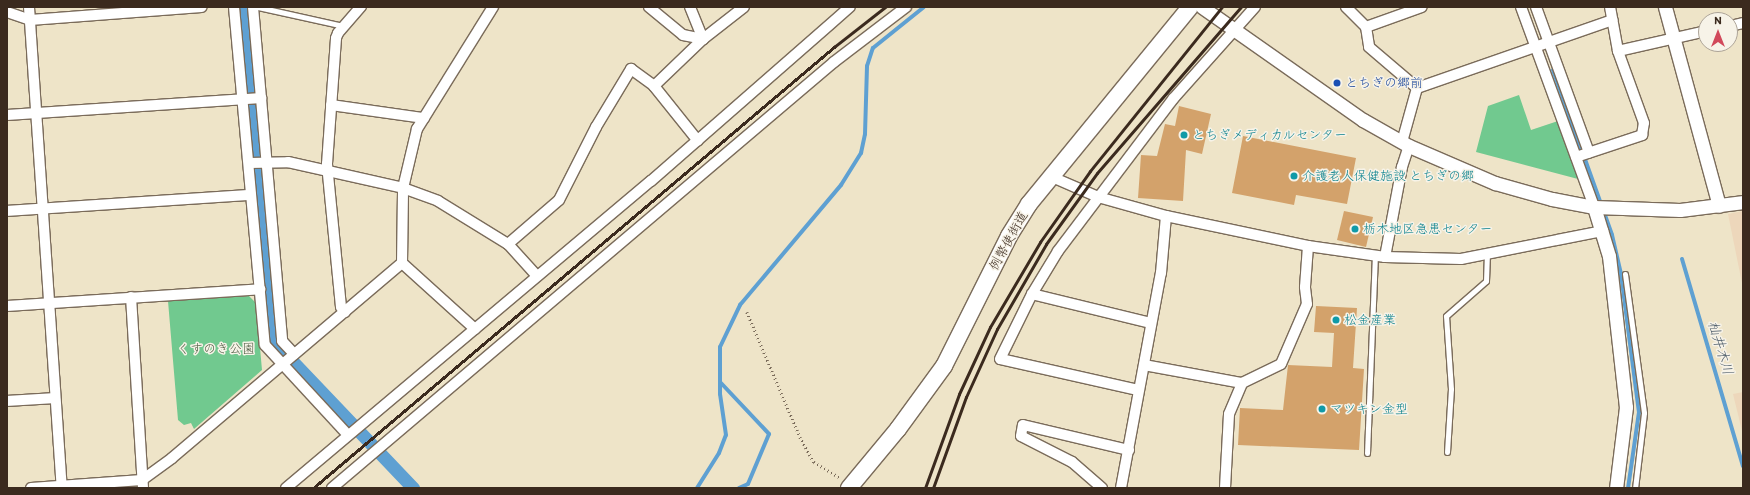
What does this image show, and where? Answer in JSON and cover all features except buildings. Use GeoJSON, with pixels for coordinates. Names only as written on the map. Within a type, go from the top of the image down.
{"type":"FeatureCollection","features":[{"type":"Feature","properties":{"kind":"main road","name":"例幣使街道"},"geometry":{"type":"LineString","coordinates":[[850,486],[898,429],[944,366],[1009,236],[1029,204],[1190,7]]}},
{"type":"Feature","properties":{"kind":"street"},"geometry":{"type":"LineString","coordinates":[[29,7],[62,487]]}},
{"type":"Feature","properties":{"kind":"street"},"geometry":{"type":"LineString","coordinates":[[7,12],[30,20],[202,7]]}},
{"type":"Feature","properties":{"kind":"street"},"geometry":{"type":"LineString","coordinates":[[234,7],[249,164],[250,195],[265,345],[348,435]]}},
{"type":"Feature","properties":{"kind":"street"},"geometry":{"type":"LineString","coordinates":[[253,7],[282,341],[294,354]]}},
{"type":"Feature","properties":{"kind":"street"},"geometry":{"type":"LineString","coordinates":[[345,312],[342,307],[328,172],[336,38],[344,26],[361,7]]}},
{"type":"Feature","properties":{"kind":"street"},"geometry":{"type":"LineString","coordinates":[[649,7],[683,35],[702,39]]}},
{"type":"Feature","properties":{"kind":"street"},"geometry":{"type":"LineString","coordinates":[[690,7],[702,39]]}},
{"type":"Feature","properties":{"kind":"street"},"geometry":{"type":"LineString","coordinates":[[654,86],[702,39],[744,7]]}},
{"type":"Feature","properties":{"kind":"street"},"geometry":{"type":"LineString","coordinates":[[332,488],[828,67],[906,7]]}},
{"type":"Feature","properties":{"kind":"street"},"geometry":{"type":"LineString","coordinates":[[1202,7],[1362,120],[1405,144],[1495,183],[1552,199],[1594,207],[1680,210],[1743,202]]}},
{"type":"Feature","properties":{"kind":"street"},"geometry":{"type":"LineString","coordinates":[[1138,390],[1000,359],[1032,294],[1058,251],[1173,99],[1255,7]]}},
{"type":"Feature","properties":{"kind":"street"},"geometry":{"type":"LineString","coordinates":[[1346,7],[1366,27],[1369,47],[1417,88]]}},
{"type":"Feature","properties":{"kind":"street"},"geometry":{"type":"LineString","coordinates":[[1366,27],[1422,7]]}},
{"type":"Feature","properties":{"kind":"street"},"geometry":{"type":"LineString","coordinates":[[1521,7],[1604,231],[1609,256],[1626,407],[1616,488]]}},
{"type":"Feature","properties":{"kind":"street"},"geometry":{"type":"LineString","coordinates":[[1536,7],[1590,153]]}},
{"type":"Feature","properties":{"kind":"street"},"geometry":{"type":"LineString","coordinates":[[1576,157],[1642,135],[1644,123],[1618,51],[1610,7]]}},
{"type":"Feature","properties":{"kind":"street"},"geometry":{"type":"LineString","coordinates":[[1665,7],[1719,206]]}},
{"type":"Feature","properties":{"kind":"street"},"geometry":{"type":"LineString","coordinates":[[31,488],[143,484],[402,263],[403,188],[417,129],[491,8]]}},
{"type":"Feature","properties":{"kind":"street"},"geometry":{"type":"LineString","coordinates":[[286,488],[698,141],[849,8]]}},
{"type":"Feature","properties":{"kind":"street"},"geometry":{"type":"LineString","coordinates":[[1417,88],[1612,20]]}},
{"type":"Feature","properties":{"kind":"street"},"geometry":{"type":"LineString","coordinates":[[1618,51],[1698,33]]}},
{"type":"Feature","properties":{"kind":"street"},"geometry":{"type":"LineString","coordinates":[[508,244],[559,200],[596,127],[631,69],[654,86],[698,141]]}},
{"type":"Feature","properties":{"kind":"street"},"geometry":{"type":"LineString","coordinates":[[1380,257],[1402,167],[1405,144],[1417,88]]}},
{"type":"Feature","properties":{"kind":"street"},"geometry":{"type":"LineString","coordinates":[[7,115],[260,98]]}},
{"type":"Feature","properties":{"kind":"street"},"geometry":{"type":"LineString","coordinates":[[332,105],[424,118]]}},
{"type":"Feature","properties":{"kind":"street"},"geometry":{"type":"LineString","coordinates":[[249,164],[288,162],[403,188],[438,201],[508,244],[537,276]]}},
{"type":"Feature","properties":{"kind":"street"},"geometry":{"type":"LineString","coordinates":[[1052,177],[1098,197],[1166,216],[1308,246],[1380,257],[1461,259],[1604,231]]}},
{"type":"Feature","properties":{"kind":"street"},"geometry":{"type":"LineString","coordinates":[[7,211],[250,195]]}},
{"type":"Feature","properties":{"kind":"street"},"geometry":{"type":"LineString","coordinates":[[1121,488],[1129,450],[1138,390],[1161,273],[1166,216]]}},
{"type":"Feature","properties":{"kind":"street"},"geometry":{"type":"LineString","coordinates":[[1144,365],[1242,383],[1281,364],[1308,304],[1304,287],[1308,246]]}},
{"type":"Feature","properties":{"kind":"street"},"geometry":{"type":"LineString","coordinates":[[402,263],[475,329]]}},
{"type":"Feature","properties":{"kind":"street"},"geometry":{"type":"LineString","coordinates":[[7,306],[260,289]]}},
{"type":"Feature","properties":{"kind":"street"},"geometry":{"type":"LineString","coordinates":[[1032,294],[1151,323]]}},
{"type":"Feature","properties":{"kind":"street"},"geometry":{"type":"LineString","coordinates":[[131,298],[143,484]]}},
{"type":"Feature","properties":{"kind":"street"},"geometry":{"type":"LineString","coordinates":[[1225,488],[1229,414],[1242,383]]}},
{"type":"Feature","properties":{"kind":"street"},"geometry":{"type":"LineString","coordinates":[[7,401],[56,398]]}},
{"type":"Feature","properties":{"kind":"street"},"geometry":{"type":"LineString","coordinates":[[1102,488],[1072,462],[1021,436],[1023,425],[1129,450]]}},
{"type":"Feature","properties":{"kind":"lane"},"geometry":{"type":"LineString","coordinates":[[258,7],[344,26]]}},
{"type":"Feature","properties":{"kind":"lane"},"geometry":{"type":"LineString","coordinates":[[1447,452],[1451,389],[1446,316],[1486,281],[1487,255]]}},
{"type":"Feature","properties":{"kind":"lane"},"geometry":{"type":"LineString","coordinates":[[1367,453],[1380,257]]}},
{"type":"Feature","properties":{"kind":"lane"},"geometry":{"type":"LineString","coordinates":[[1625,274],[1644,413],[1635,488]]}},
{"type":"Feature","properties":{"kind":"path"},"geometry":{"type":"LineString","coordinates":[[747,312],[800,438],[814,462],[850,486]]}},
{"type":"Feature","properties":{"kind":"shaded area"},"geometry":{"type":"Polygon","coordinates":[[[1743,211],[1743,288],[1728,214],[1743,211]]]}},
{"type":"Feature","properties":{"kind":"shaded area"},"geometry":{"type":"Polygon","coordinates":[[[1743,392],[1743,435],[1733,394],[1743,392]]]}},
{"type":"Feature","properties":{"kind":"green space"},"geometry":{"type":"Polygon","coordinates":[[[1519,95],[1531,130],[1558,121],[1578,179],[1476,152],[1488,106],[1519,95]]]}},
{"type":"Feature","properties":{"kind":"green space","name":"くすのき公園"},"geometry":{"type":"Polygon","coordinates":[[[249,296],[256,303],[262,370],[194,429],[191,423],[184,425],[178,420],[168,301],[249,296]]]}},
{"type":"Feature","properties":{"kind":"waterway"},"geometry":{"type":"LineString","coordinates":[[244,7],[274,342],[413,488]]}},
{"type":"Feature","properties":{"kind":"waterway"},"geometry":{"type":"LineString","coordinates":[[697,488],[719,453],[726,435],[720,394],[720,347],[740,305],[841,185],[861,153],[865,134],[867,66],[873,48],[924,7]]}},
{"type":"Feature","properties":{"kind":"waterway"},"geometry":{"type":"LineString","coordinates":[[1553,70],[1612,235],[1621,274],[1639,412],[1628,488]]}},
{"type":"Feature","properties":{"kind":"waterway","name":"杣井木川"},"geometry":{"type":"LineString","coordinates":[[1682,259],[1743,466]]}},
{"type":"Feature","properties":{"kind":"waterway"},"geometry":{"type":"LineString","coordinates":[[721,383],[769,434],[748,484],[739,488]]}},
{"type":"Feature","properties":{"kind":"railway"},"geometry":{"type":"LineString","coordinates":[[313,488],[834,47],[885,7]]}},
{"type":"Feature","properties":{"kind":"railway"},"geometry":{"type":"LineString","coordinates":[[925,488],[959,394],[990,327],[1040,242],[1090,171],[1222,7]]}},
{"type":"Feature","properties":{"kind":"railway"},"geometry":{"type":"LineString","coordinates":[[933,488],[966,397],[997,329],[1046,244],[1097,173],[1241,7]]}},
{"type":"Feature","properties":{"kind":"place","name":"とちぎの郷前"},"geometry":{"type":"Point","coordinates":[1337,83]}},
{"type":"Feature","properties":{"kind":"place","name":"とちぎメディカルセンター"},"geometry":{"type":"Point","coordinates":[1184,135]}},
{"type":"Feature","properties":{"kind":"place","name":"介護老人保健施設 とちぎの郷"},"geometry":{"type":"Point","coordinates":[1294,176]}},
{"type":"Feature","properties":{"kind":"place","name":"栃木地区急患センター"},"geometry":{"type":"Point","coordinates":[1355,229]}},
{"type":"Feature","properties":{"kind":"place","name":"松金産業"},"geometry":{"type":"Point","coordinates":[1336,320]}},
{"type":"Feature","properties":{"kind":"place","name":"マツキン金型"},"geometry":{"type":"Point","coordinates":[1322,409]}}]}
